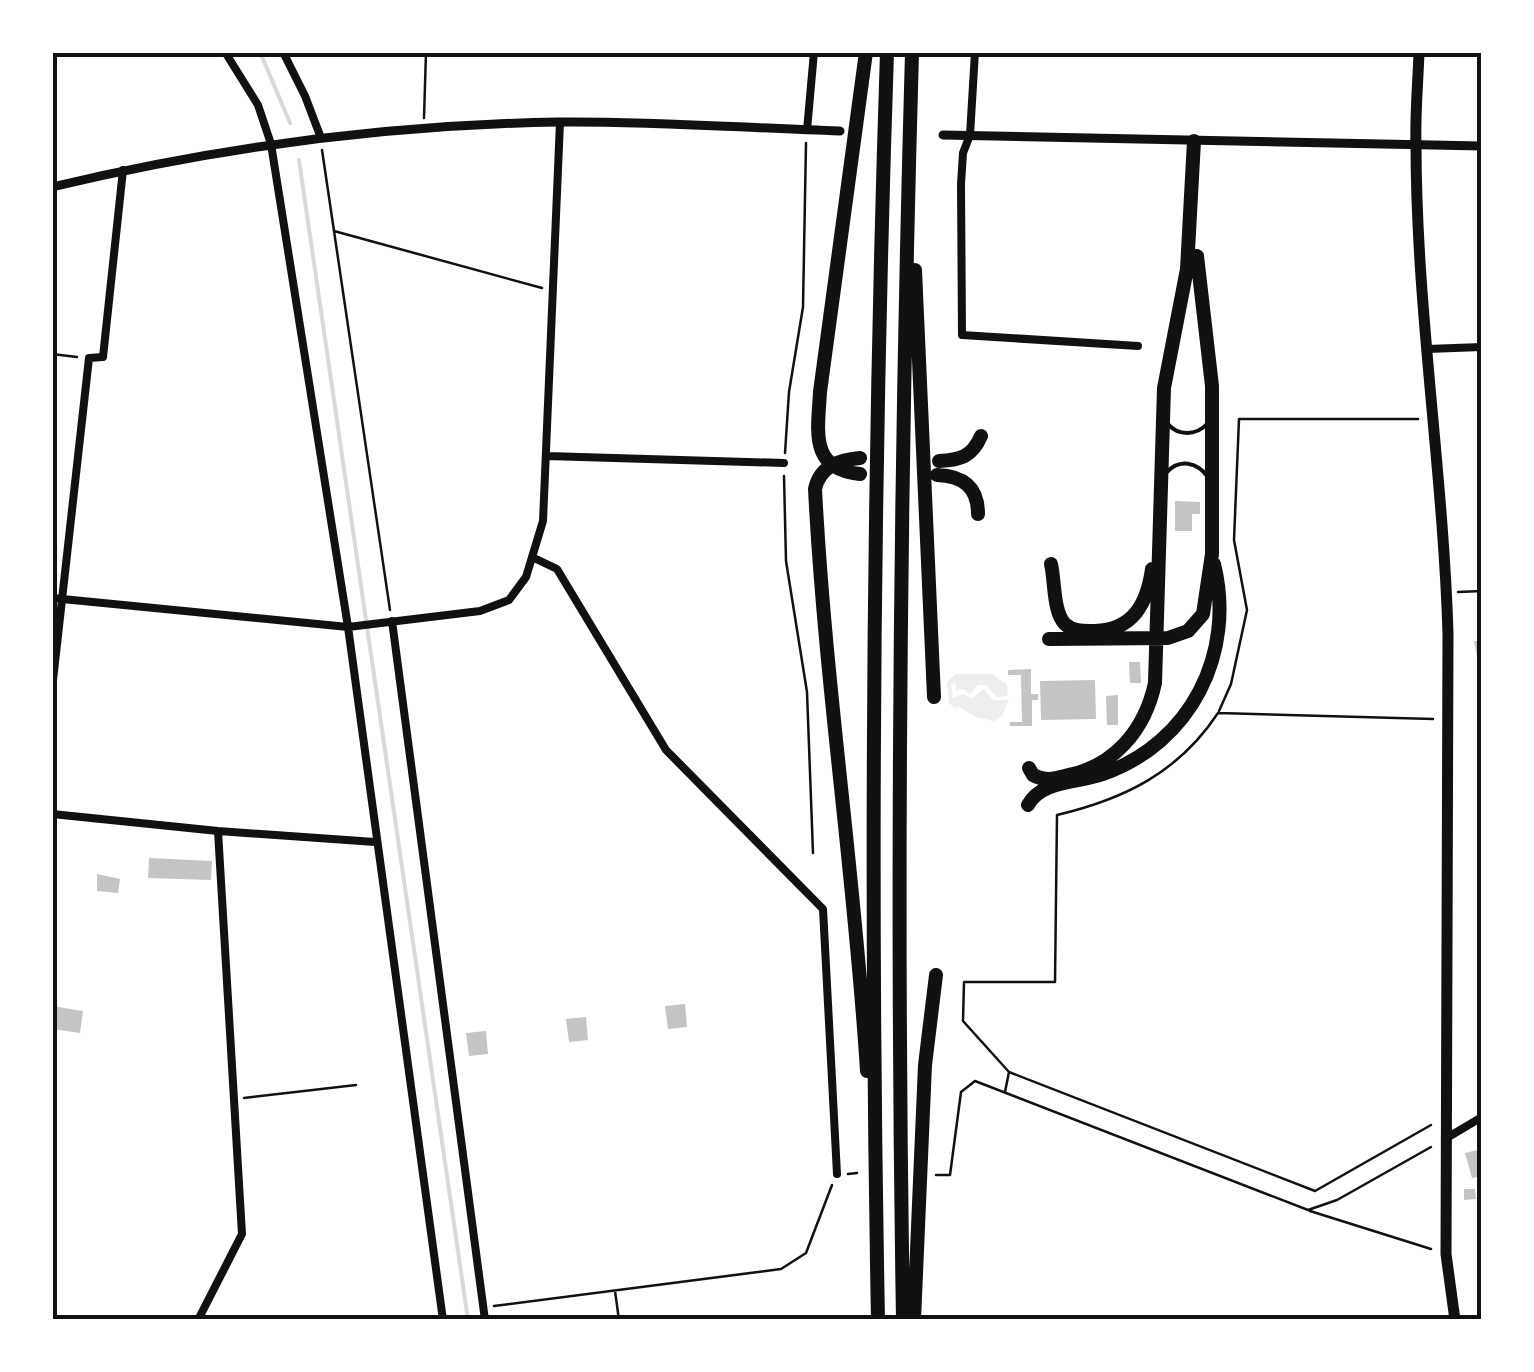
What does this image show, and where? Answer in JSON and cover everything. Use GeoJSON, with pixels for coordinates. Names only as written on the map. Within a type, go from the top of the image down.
{"type":"FeatureCollection","features":[{"type":"Feature","properties":{"kind":"highway"},"geometry":{"type":"LineString","coordinates":[[860,466],[848,473],[831,465],[824,457],[818,436],[820,392],[866,52]]}},
{"type":"Feature","properties":{"kind":"highway"},"geometry":{"type":"LineString","coordinates":[[878,1320],[876,520],[888,52]]}},
{"type":"Feature","properties":{"kind":"highway"},"geometry":{"type":"LineString","coordinates":[[903,1320],[900,831],[912,52]]}},
{"type":"Feature","properties":{"kind":"highway"},"geometry":{"type":"LineString","coordinates":[[1028,768],[1040,779],[1072,775],[1105,762],[1142,722],[1151,702],[1157,639],[1164,388],[1187,269],[1194,141]]}},
{"type":"Feature","properties":{"kind":"highway"},"geometry":{"type":"LineString","coordinates":[[1049,639],[1157,639],[1181,635],[1200,620],[1207,596],[1212,554],[1212,386],[1196,270],[1198,191],[1194,141]]}},
{"type":"Feature","properties":{"kind":"highway"},"geometry":{"type":"LineString","coordinates":[[910,149],[934,697]]}},
{"type":"Feature","properties":{"kind":"highway"},"geometry":{"type":"LineString","coordinates":[[978,514],[970,485],[938,468],[971,454],[982,436]]}},
{"type":"Feature","properties":{"kind":"highway"},"geometry":{"type":"LineString","coordinates":[[831,465],[817,480],[815,489],[818,553],[852,874],[876,1226]]}},
{"type":"Feature","properties":{"kind":"highway"},"geometry":{"type":"LineString","coordinates":[[1050,564],[1063,622],[1081,631],[1115,629],[1129,622],[1140,609],[1158,547]]}},
{"type":"Feature","properties":{"kind":"highway"},"geometry":{"type":"LineString","coordinates":[[1028,805],[1033,795],[1042,790],[1101,776],[1126,765],[1171,732],[1188,712],[1202,690],[1220,638],[1220,586],[1212,554]]}},
{"type":"Feature","properties":{"kind":"highway"},"geometry":{"type":"LineString","coordinates":[[914,1320],[921,1123],[936,974]]}},
{"type":"Feature","properties":{"kind":"main road"},"geometry":{"type":"LineString","coordinates":[[1419,52],[1416,145],[1446,593],[1446,1254],[1455,1320]]}},
{"type":"Feature","properties":{"kind":"street"},"geometry":{"type":"LineString","coordinates":[[225,52],[258,105],[272,144],[348,627],[442,1320]]}},
{"type":"Feature","properties":{"kind":"street"},"geometry":{"type":"LineString","coordinates":[[284,52],[320,138]]}},
{"type":"Feature","properties":{"kind":"street"},"geometry":{"type":"LineString","coordinates":[[807,130],[814,52]]}},
{"type":"Feature","properties":{"kind":"street"},"geometry":{"type":"LineString","coordinates":[[975,52],[970,135],[963,153],[961,184],[962,335],[1138,346]]}},
{"type":"Feature","properties":{"kind":"street"},"geometry":{"type":"LineString","coordinates":[[52,598],[348,627],[480,612],[509,600],[526,577],[544,520],[560,122]]}},
{"type":"Feature","properties":{"kind":"street"},"geometry":{"type":"LineString","coordinates":[[52,188],[123,170],[272,144],[424,129],[560,122],[840,131]]}},
{"type":"Feature","properties":{"kind":"street"},"geometry":{"type":"LineString","coordinates":[[943,135],[1482,146]]}},
{"type":"Feature","properties":{"kind":"street"},"geometry":{"type":"LineString","coordinates":[[52,689],[89,358],[103,358],[123,170]]}},
{"type":"Feature","properties":{"kind":"street"},"geometry":{"type":"LineString","coordinates":[[1427,348],[1482,347]]}},
{"type":"Feature","properties":{"kind":"street"},"geometry":{"type":"LineString","coordinates":[[546,456],[784,463]]}},
{"type":"Feature","properties":{"kind":"street"},"geometry":{"type":"LineString","coordinates":[[532,557],[557,570],[666,750],[824,910],[837,1174]]}},
{"type":"Feature","properties":{"kind":"street"},"geometry":{"type":"LineString","coordinates":[[392,621],[485,1320]]}},
{"type":"Feature","properties":{"kind":"street"},"geometry":{"type":"LineString","coordinates":[[52,814],[376,842]]}},
{"type":"Feature","properties":{"kind":"street"},"geometry":{"type":"LineString","coordinates":[[198,1320],[242,1234],[218,831]]}},
{"type":"Feature","properties":{"kind":"street"},"geometry":{"type":"LineString","coordinates":[[1445,1139],[1482,1117]]}},
{"type":"Feature","properties":{"kind":"lane"},"geometry":{"type":"LineString","coordinates":[[1164,414],[1173,430],[1185,433],[1204,428],[1212,416]]}},
{"type":"Feature","properties":{"kind":"lane"},"geometry":{"type":"LineString","coordinates":[[1162,481],[1169,469],[1191,463],[1206,473],[1211,484]]}},
{"type":"Feature","properties":{"kind":"path"},"geometry":{"type":"LineString","coordinates":[[424,129],[426,52]]}},
{"type":"Feature","properties":{"kind":"path"},"geometry":{"type":"LineString","coordinates":[[807,130],[803,307],[784,463],[786,561],[807,692],[813,853]]}},
{"type":"Feature","properties":{"kind":"path"},"geometry":{"type":"LineString","coordinates":[[320,138],[392,621]]}},
{"type":"Feature","properties":{"kind":"path"},"geometry":{"type":"LineString","coordinates":[[334,231],[554,291]]}},
{"type":"Feature","properties":{"kind":"path"},"geometry":{"type":"LineString","coordinates":[[52,354],[89,358]]}},
{"type":"Feature","properties":{"kind":"path"},"geometry":{"type":"LineString","coordinates":[[1434,418],[1238,419],[1234,540],[1247,610],[1230,684],[1218,712],[1194,746],[1155,778],[1106,802],[1057,815],[1055,982],[964,982],[964,1021],[1009,1072],[1315,1191],[1446,1116]]}},
{"type":"Feature","properties":{"kind":"path"},"geometry":{"type":"LineString","coordinates":[[1446,593],[1482,591]]}},
{"type":"Feature","properties":{"kind":"path"},"geometry":{"type":"LineString","coordinates":[[1218,712],[1449,720]]}},
{"type":"Feature","properties":{"kind":"path"},"geometry":{"type":"LineString","coordinates":[[1005,1092],[1009,1072]]}},
{"type":"Feature","properties":{"kind":"path"},"geometry":{"type":"LineString","coordinates":[[932,1175],[950,1175],[961,1092],[975,1081],[1308,1210],[1446,1254]]}},
{"type":"Feature","properties":{"kind":"path"},"geometry":{"type":"LineString","coordinates":[[234,1100],[356,1085]]}},
{"type":"Feature","properties":{"kind":"path"},"geometry":{"type":"LineString","coordinates":[[1308,1210],[1336,1200],[1445,1139]]}},
{"type":"Feature","properties":{"kind":"path"},"geometry":{"type":"LineString","coordinates":[[483,1307],[780,1269],[806,1253],[837,1174],[857,1174]]}},
{"type":"Feature","properties":{"kind":"path"},"geometry":{"type":"LineString","coordinates":[[614,1290],[619,1320]]}},
{"type":"Feature","properties":{"kind":"shaded area"},"geometry":{"type":"Polygon","coordinates":[[[956,674],[992,674],[1007,685],[1008,696],[997,697],[986,685],[978,685],[970,694],[956,690],[956,683],[951,684],[953,698],[962,694],[972,698],[984,689],[993,700],[1009,700],[1002,716],[994,721],[976,717],[949,703],[947,682],[956,674]]]}},
{"type":"Feature","properties":{"kind":"building"},"geometry":{"type":"Polygon","coordinates":[[[1175,501],[1200,502],[1200,514],[1192,514],[1192,531],[1175,531],[1175,501]]]}},
{"type":"Feature","properties":{"kind":"building"},"geometry":{"type":"Polygon","coordinates":[[[1474,641],[1482,641],[1482,672],[1480,672],[1474,641]]]}},
{"type":"Feature","properties":{"kind":"building"},"geometry":{"type":"Polygon","coordinates":[[[1129,662],[1140,662],[1141,683],[1130,683],[1129,662]]]}},
{"type":"Feature","properties":{"kind":"building"},"geometry":{"type":"Polygon","coordinates":[[[1031,669],[1031,694],[1038,694],[1038,700],[1032,700],[1032,726],[1010,726],[1010,722],[1022,722],[1021,675],[1008,675],[1008,670],[1031,669]]]}},
{"type":"Feature","properties":{"kind":"building"},"geometry":{"type":"Polygon","coordinates":[[[1095,680],[1096,719],[1041,720],[1040,681],[1095,680]]]}},
{"type":"Feature","properties":{"kind":"building"},"geometry":{"type":"Polygon","coordinates":[[[1118,695],[1118,725],[1107,725],[1106,696],[1118,695]]]}},
{"type":"Feature","properties":{"kind":"building"},"geometry":{"type":"Polygon","coordinates":[[[149,858],[212,861],[211,880],[148,878],[149,858]]]}},
{"type":"Feature","properties":{"kind":"building"},"geometry":{"type":"Polygon","coordinates":[[[97,874],[120,879],[118,893],[97,891],[97,874]]]}},
{"type":"Feature","properties":{"kind":"building"},"geometry":{"type":"Polygon","coordinates":[[[685,1004],[687,1027],[668,1029],[665,1006],[685,1004]]]}},
{"type":"Feature","properties":{"kind":"building"},"geometry":{"type":"Polygon","coordinates":[[[52,1006],[83,1011],[80,1033],[52,1029],[52,1006]]]}},
{"type":"Feature","properties":{"kind":"building"},"geometry":{"type":"Polygon","coordinates":[[[586,1017],[588,1040],[569,1042],[566,1019],[586,1017]]]}},
{"type":"Feature","properties":{"kind":"building"},"geometry":{"type":"Polygon","coordinates":[[[486,1031],[488,1054],[469,1056],[466,1033],[486,1031]]]}},
{"type":"Feature","properties":{"kind":"building"},"geometry":{"type":"Polygon","coordinates":[[[1482,1149],[1482,1176],[1472,1178],[1465,1153],[1482,1149]]]}},
{"type":"Feature","properties":{"kind":"building"},"geometry":{"type":"Polygon","coordinates":[[[1464,1189],[1475,1189],[1476,1199],[1464,1200],[1464,1189]]]}},
{"type":"Feature","properties":{"kind":"waterway"},"geometry":{"type":"LineString","coordinates":[[260,52],[290,123]]}},
{"type":"Feature","properties":{"kind":"waterway"},"geometry":{"type":"LineString","coordinates":[[299,160],[468,1320]]}}]}
